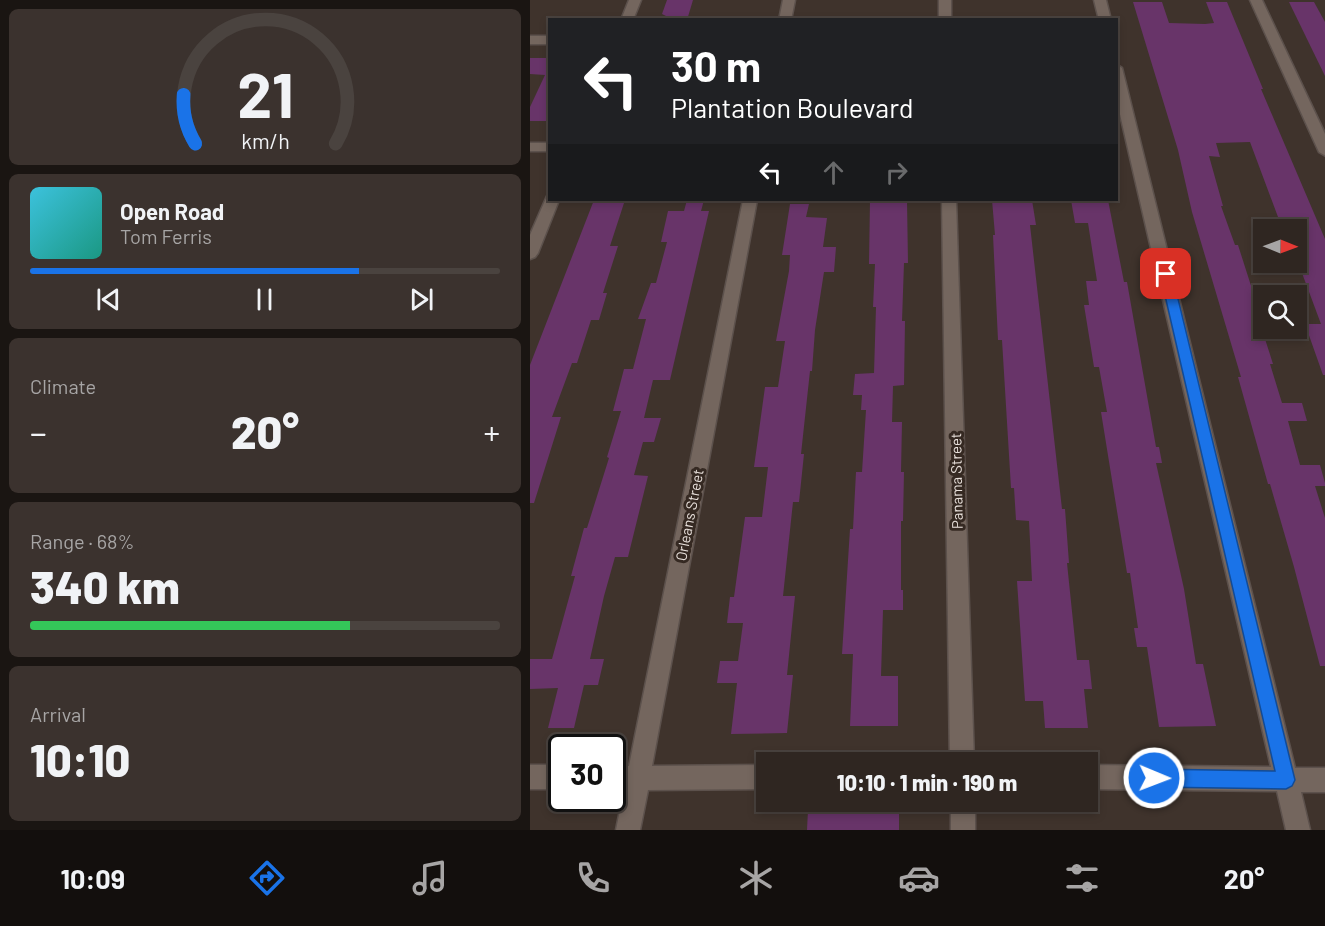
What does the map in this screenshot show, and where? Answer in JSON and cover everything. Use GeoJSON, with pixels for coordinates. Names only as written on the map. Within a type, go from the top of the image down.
{"type":"FeatureCollection","features":[{"type":"Feature","properties":{"kind":"street"},"geometry":{"type":"LineString","coordinates":[[628,18],[635,0]]}},
{"type":"Feature","properties":{"kind":"street"},"geometry":{"type":"LineString","coordinates":[[785,18],[789,0]]}},
{"type":"Feature","properties":{"kind":"street"},"geometry":{"type":"LineString","coordinates":[[945,0],[945,18]]}},
{"type":"Feature","properties":{"kind":"street"},"geometry":{"type":"LineString","coordinates":[[1100,0],[1104,18]]}},
{"type":"Feature","properties":{"kind":"street"},"geometry":{"type":"LineString","coordinates":[[1256,0],[1325,152]]}},
{"type":"Feature","properties":{"kind":"street"},"geometry":{"type":"LineString","coordinates":[[530,40],[548,40]]}},
{"type":"Feature","properties":{"kind":"street"},"geometry":{"type":"LineString","coordinates":[[1118,76],[1298,830]]}},
{"type":"Feature","properties":{"kind":"street"},"geometry":{"type":"LineString","coordinates":[[530,147],[548,147]]}},
{"type":"Feature","properties":{"kind":"street"},"geometry":{"type":"LineString","coordinates":[[530,253],[552,201]]}},
{"type":"Feature","properties":{"kind":"street","name":"Orleans Street"},"geometry":{"type":"LineString","coordinates":[[628,830],[750,201]]}},
{"type":"Feature","properties":{"kind":"street","name":"Panama Street"},"geometry":{"type":"LineString","coordinates":[[949,201],[962,752]]}},
{"type":"Feature","properties":{"kind":"street"},"geometry":{"type":"LineString","coordinates":[[530,777],[548,777]]}},
{"type":"Feature","properties":{"kind":"street"},"geometry":{"type":"LineString","coordinates":[[626,778],[756,777]]}},
{"type":"Feature","properties":{"kind":"street"},"geometry":{"type":"LineString","coordinates":[[1098,777],[1325,780]]}},
{"type":"Feature","properties":{"kind":"street"},"geometry":{"type":"LineString","coordinates":[[963,812],[963,830]]}},
{"type":"Feature","properties":{"kind":"building"},"geometry":{"type":"Polygon","coordinates":[[[667,0],[693,0],[688,18],[670,18],[662,14],[667,0]]]}},
{"type":"Feature","properties":{"kind":"building"},"geometry":{"type":"Polygon","coordinates":[[[1133,2],[1162,2],[1169,23],[1205,24],[1214,23],[1206,2],[1227,2],[1263,89],[1261,89],[1325,239],[1325,375],[1323,375],[1307,330],[1307,324],[1321,324],[1302,273],[1307,273],[1307,219],[1279,219],[1250,142],[1216,143],[1220,157],[1209,156],[1223,206],[1221,206],[1235,245],[1238,245],[1253,292],[1253,339],[1265,339],[1282,403],[1302,403],[1307,421],[1288,421],[1300,465],[1320,465],[1325,483],[1325,486],[1315,486],[1325,518],[1325,666],[1320,666],[1294,567],[1270,484],[1268,484],[1238,377],[1241,377],[1192,212],[1178,150],[1133,2]]]}},
{"type":"Feature","properties":{"kind":"building"},"geometry":{"type":"Polygon","coordinates":[[[1289,2],[1314,2],[1325,22],[1325,76],[1289,2]]]}},
{"type":"Feature","properties":{"kind":"building"},"geometry":{"type":"Polygon","coordinates":[[[530,58],[548,58],[548,121],[530,121],[530,107],[545,75],[530,74],[530,58]]]}},
{"type":"Feature","properties":{"kind":"building"},"geometry":{"type":"Polygon","coordinates":[[[594,201],[625,201],[610,246],[618,246],[603,293],[607,293],[599,320],[591,320],[577,363],[572,363],[552,417],[561,417],[534,503],[530,503],[530,365],[594,201]]]}},
{"type":"Feature","properties":{"kind":"building"},"geometry":{"type":"Polygon","coordinates":[[[687,201],[704,201],[701,211],[709,211],[670,380],[653,380],[644,418],[661,418],[654,442],[643,442],[634,475],[648,476],[628,557],[615,557],[604,596],[590,659],[604,659],[598,685],[584,685],[574,728],[548,728],[558,688],[530,689],[530,659],[552,659],[575,576],[571,576],[584,528],[587,528],[621,411],[613,411],[624,369],[633,369],[646,319],[638,319],[651,283],[656,283],[667,242],[661,242],[668,211],[684,211],[687,201]]]}},
{"type":"Feature","properties":{"kind":"building"},"geometry":{"type":"Polygon","coordinates":[[[870,201],[907,201],[908,263],[904,263],[902,321],[905,321],[904,385],[893,386],[892,422],[902,422],[901,472],[904,472],[901,590],[903,590],[903,610],[883,610],[881,676],[898,676],[898,726],[850,726],[853,654],[842,654],[850,529],[853,529],[856,472],[862,472],[866,410],[861,410],[862,395],[853,395],[855,374],[874,373],[875,264],[869,264],[870,201]]]}},
{"type":"Feature","properties":{"kind":"building"},"geometry":{"type":"Polygon","coordinates":[[[992,201],[1032,201],[1036,225],[1030,225],[1062,509],[1065,509],[1069,563],[1067,563],[1077,660],[1089,660],[1092,689],[1084,689],[1088,728],[1045,728],[1043,701],[1025,701],[1017,581],[1032,581],[1029,521],[1016,520],[1014,488],[1011,488],[1002,340],[998,340],[993,235],[995,235],[992,201]]]}},
{"type":"Feature","properties":{"kind":"building"},"geometry":{"type":"Polygon","coordinates":[[[1071,201],[1108,201],[1124,282],[1127,282],[1156,447],[1159,447],[1162,463],[1156,463],[1184,589],[1196,664],[1203,664],[1216,726],[1159,727],[1147,647],[1137,647],[1134,628],[1138,628],[1130,573],[1127,573],[1101,412],[1107,412],[1099,367],[1094,367],[1084,305],[1089,305],[1086,281],[1097,281],[1088,223],[1075,223],[1071,201]]]}},
{"type":"Feature","properties":{"kind":"building"},"geometry":{"type":"Polygon","coordinates":[[[790,204],[809,204],[806,217],[827,218],[823,247],[836,247],[834,272],[824,272],[815,330],[801,454],[804,454],[799,502],[793,502],[783,596],[795,596],[787,675],[793,675],[787,733],[731,734],[737,683],[717,683],[720,661],[738,661],[743,623],[727,623],[730,597],[734,597],[745,517],[762,517],[768,467],[754,467],[765,387],[778,387],[785,341],[776,341],[789,271],[790,255],[782,255],[790,204]]]}},
{"type":"Feature","properties":{"kind":"building"},"geometry":{"type":"Polygon","coordinates":[[[808,812],[899,812],[899,830],[807,830],[808,812]]]}},
{"type":"Feature","properties":{"kind":"route"},"geometry":{"type":"LineString","coordinates":[[1154,778],[1286,780],[1166,274]]}}]}
